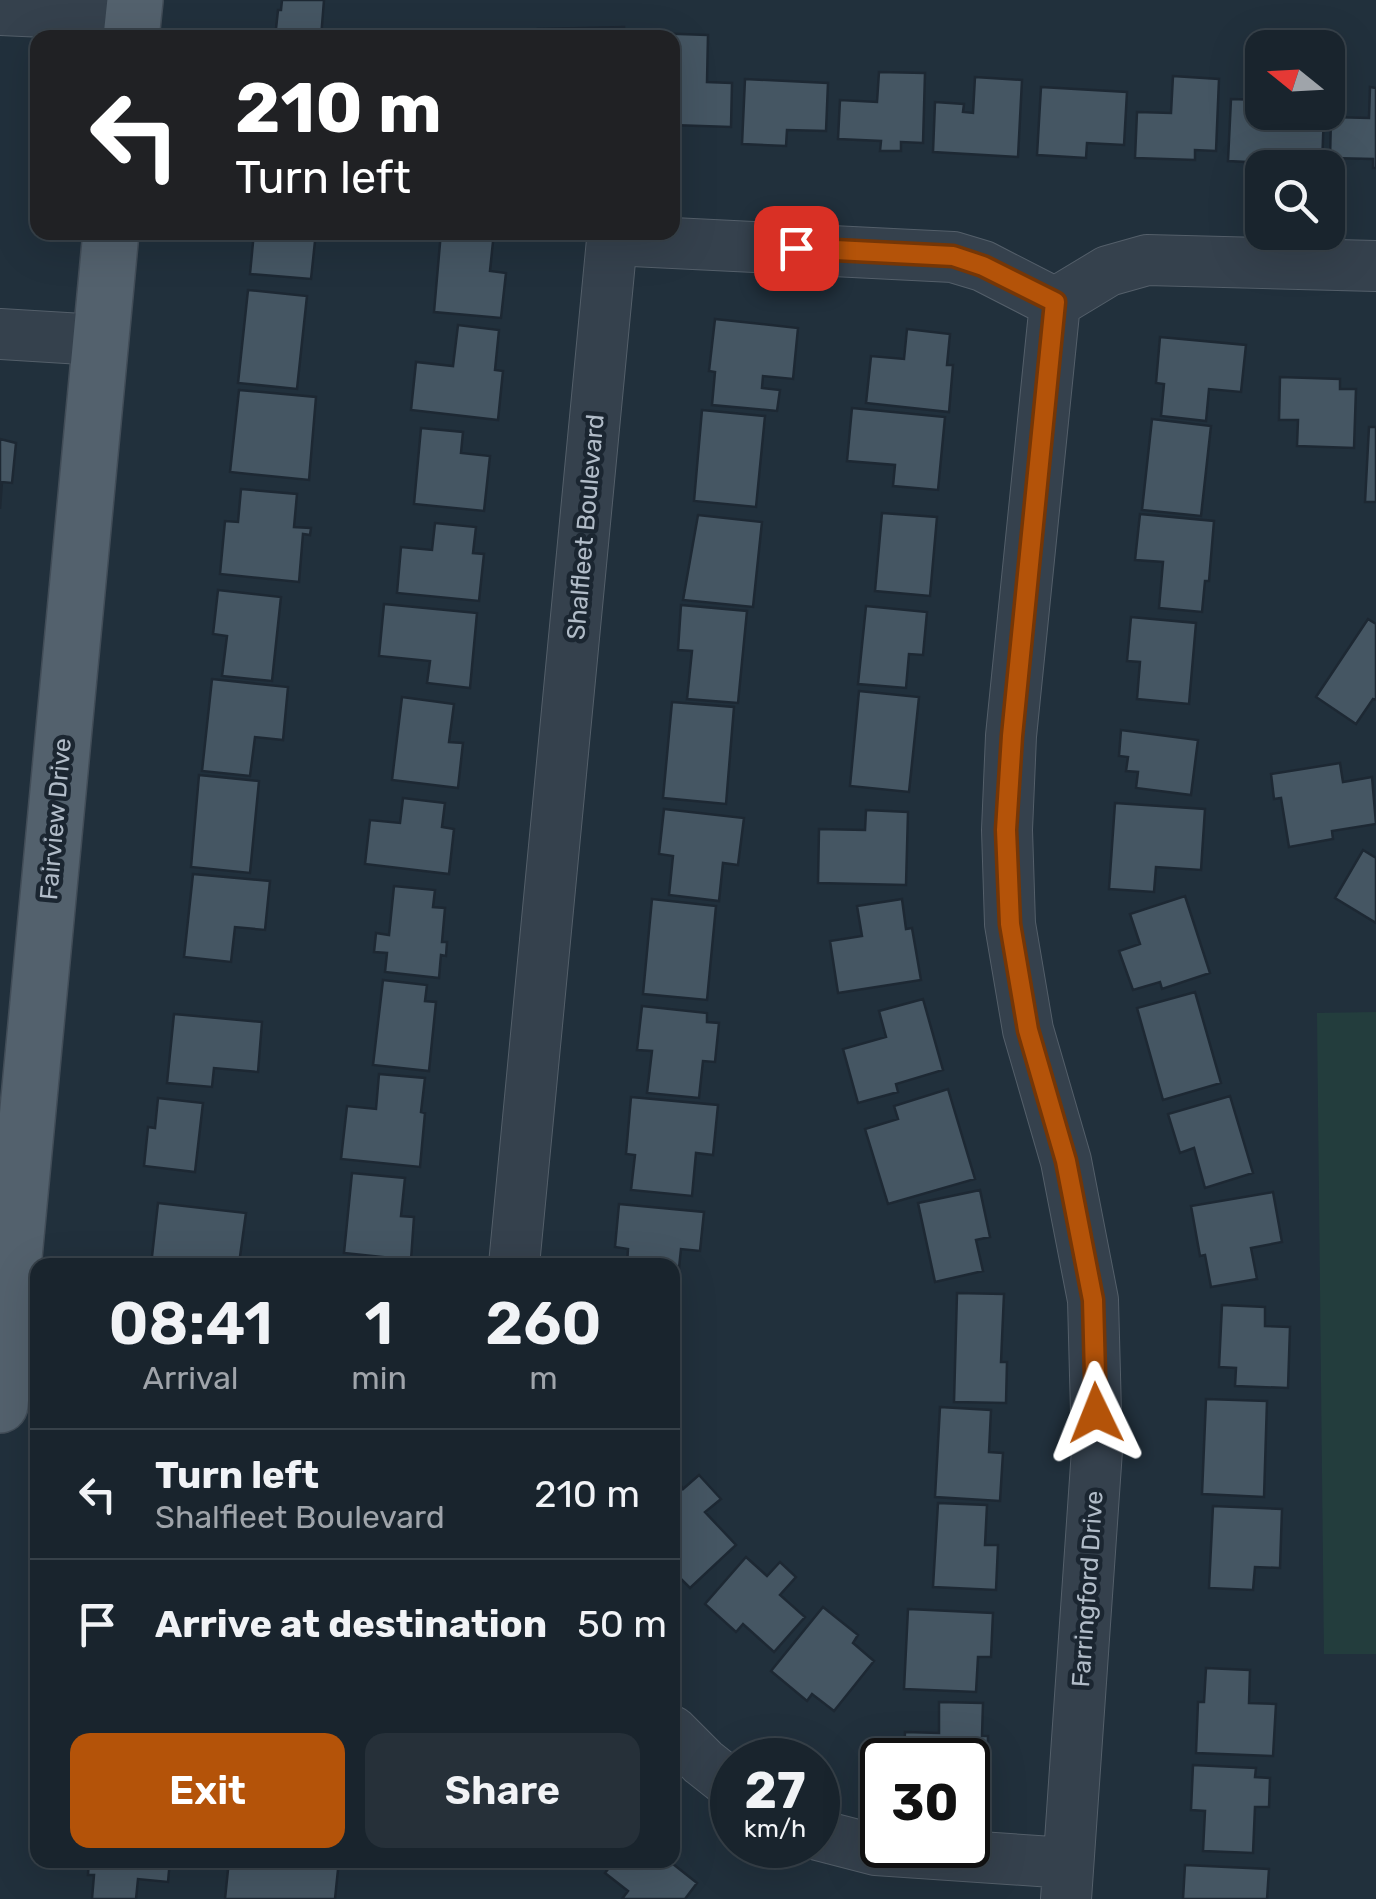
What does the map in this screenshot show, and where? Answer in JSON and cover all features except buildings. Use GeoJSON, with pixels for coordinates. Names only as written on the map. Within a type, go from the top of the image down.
{"type":"FeatureCollection","features":[{"type":"Feature","properties":{"kind":"main road","name":"Fairview Drive"},"geometry":{"type":"LineString","coordinates":[[0,1405],[110,240]]}},
{"type":"Feature","properties":{"kind":"street"},"geometry":{"type":"LineString","coordinates":[[0,10],[55,6],[133,18]]}},
{"type":"Feature","properties":{"kind":"street","name":"Shalfleet Boulevard"},"geometry":{"type":"LineString","coordinates":[[515,1258],[612,240],[953,256],[983,266],[1055,302]]}},
{"type":"Feature","properties":{"kind":"street"},"geometry":{"type":"LineString","coordinates":[[1055,302],[1108,271],[1147,260],[1376,266]]}},
{"type":"Feature","properties":{"kind":"street","name":"Farringford Drive"},"geometry":{"type":"LineString","coordinates":[[1055,302],[1006,830],[1010,924],[1028,1030],[1066,1161],[1093,1300],[1097,1450],[1066,1881]]}},
{"type":"Feature","properties":{"kind":"street"},"geometry":{"type":"LineString","coordinates":[[0,334],[99,340]]}},
{"type":"Feature","properties":{"kind":"street"},"geometry":{"type":"LineString","coordinates":[[680,1738],[710,1768]]}},
{"type":"Feature","properties":{"kind":"street"},"geometry":{"type":"LineString","coordinates":[[840,1841],[1066,1881]]}},
{"type":"Feature","properties":{"kind":"green space"},"geometry":{"type":"Polygon","coordinates":[[[1376,1012],[1376,1654],[1324,1654],[1317,1013],[1376,1012]]]}},
{"type":"Feature","properties":{"kind":"route"},"geometry":{"type":"LineString","coordinates":[[796,248],[953,256],[983,266],[1055,302],[1006,830],[1010,924],[1028,1030],[1066,1161],[1093,1300],[1096,1413]]}}]}
